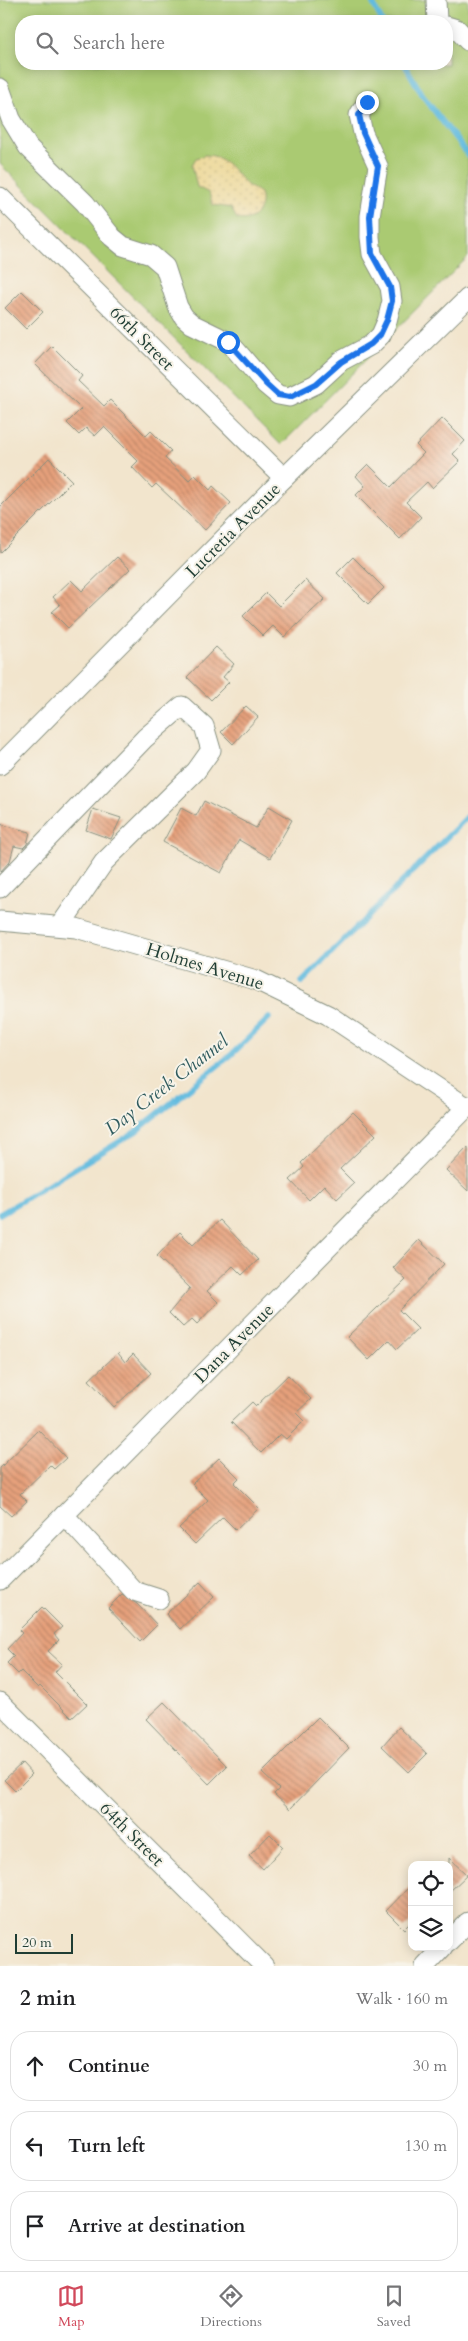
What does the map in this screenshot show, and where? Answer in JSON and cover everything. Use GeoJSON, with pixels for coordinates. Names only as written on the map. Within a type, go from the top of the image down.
{"type":"FeatureCollection","features":[{"type":"Feature","properties":{"kind":"street"},"geometry":{"type":"LineString","coordinates":[[436,0],[437,15]]}},
{"type":"Feature","properties":{"kind":"street"},"geometry":{"type":"LineString","coordinates":[[453,28],[457,29],[468,41]]}},
{"type":"Feature","properties":{"kind":"street"},"geometry":{"type":"LineString","coordinates":[[0,88],[11,119],[28,147],[85,203],[112,237],[123,246],[151,255],[165,266],[178,308],[184,317],[192,324],[228,342],[278,395],[290,397],[316,384],[341,362],[371,344],[380,335],[387,320],[392,301],[390,287],[372,254],[370,216],[378,166],[363,133],[359,115],[367,102]]}},
{"type":"Feature","properties":{"kind":"street","name":"66th Street"},"geometry":{"type":"LineString","coordinates":[[0,197],[284,478]]}},
{"type":"Feature","properties":{"kind":"street","name":"Lucretia Avenue"},"geometry":{"type":"LineString","coordinates":[[0,765],[284,478],[468,298]]}},
{"type":"Feature","properties":{"kind":"street"},"geometry":{"type":"LineString","coordinates":[[0,888],[145,738],[182,706],[204,726],[211,750],[196,771],[104,862],[60,926]]}},
{"type":"Feature","properties":{"kind":"street","name":"Holmes Avenue"},"geometry":{"type":"LineString","coordinates":[[0,921],[76,928],[256,980],[328,1015],[468,1107]]}},
{"type":"Feature","properties":{"kind":"street","name":"Dana Avenue"},"geometry":{"type":"LineString","coordinates":[[0,1580],[468,1107]]}},
{"type":"Feature","properties":{"kind":"street"},"geometry":{"type":"LineString","coordinates":[[64,1515],[134,1591],[159,1599]]}},
{"type":"Feature","properties":{"kind":"street","name":"64th Street"},"geometry":{"type":"LineString","coordinates":[[0,1702],[264,1966]]}},
{"type":"Feature","properties":{"kind":"street"},"geometry":{"type":"LineString","coordinates":[[453,1937],[468,1922]]}},
{"type":"Feature","properties":{"kind":"street"},"geometry":{"type":"LineString","coordinates":[[425,1966],[439,1951]]}},
{"type":"Feature","properties":{"kind":"green space"},"geometry":{"type":"Polygon","coordinates":[[[0,0],[468,0],[468,257],[281,445],[0,164],[0,0]]]}},
{"type":"Feature","properties":{"kind":"sand"},"geometry":{"type":"Polygon","coordinates":[[[205,155],[223,161],[248,185],[260,193],[261,204],[257,214],[248,219],[237,219],[231,208],[213,205],[209,193],[197,187],[192,165],[196,158],[205,155]]]}},
{"type":"Feature","properties":{"kind":"building"},"geometry":{"type":"Polygon","coordinates":[[[22,291],[43,312],[26,329],[5,308],[22,291]]]}},
{"type":"Feature","properties":{"kind":"building"},"geometry":{"type":"Polygon","coordinates":[[[52,346],[82,376],[78,381],[104,406],[110,400],[146,436],[151,431],[171,451],[165,458],[189,481],[195,475],[210,490],[213,486],[231,503],[205,530],[156,484],[152,488],[132,467],[138,461],[104,427],[95,436],[86,428],[79,435],[67,423],[81,409],[35,364],[52,346]]]}},
{"type":"Feature","properties":{"kind":"building"},"geometry":{"type":"Polygon","coordinates":[[[442,418],[465,441],[453,454],[460,461],[432,488],[427,482],[406,502],[421,517],[400,539],[356,495],[365,486],[356,476],[368,464],[391,487],[424,453],[416,445],[442,418]]]}},
{"type":"Feature","properties":{"kind":"building"},"geometry":{"type":"Polygon","coordinates":[[[49,458],[72,481],[0,553],[0,507],[49,458]]]}},
{"type":"Feature","properties":{"kind":"building"},"geometry":{"type":"Polygon","coordinates":[[[117,557],[130,569],[68,628],[52,612],[60,605],[53,597],[71,580],[82,591],[117,557]]]}},
{"type":"Feature","properties":{"kind":"building"},"geometry":{"type":"Polygon","coordinates":[[[353,557],[384,588],[368,604],[337,573],[353,557]]]}},
{"type":"Feature","properties":{"kind":"building"},"geometry":{"type":"Polygon","coordinates":[[[305,580],[325,599],[284,637],[273,626],[263,636],[243,616],[266,593],[279,606],[305,580]]]}},
{"type":"Feature","properties":{"kind":"building"},"geometry":{"type":"Polygon","coordinates":[[[216,647],[234,664],[223,677],[229,682],[211,700],[187,677],[216,647]]]}},
{"type":"Feature","properties":{"kind":"building"},"geometry":{"type":"Polygon","coordinates":[[[246,706],[258,717],[233,744],[221,732],[246,706]]]}},
{"type":"Feature","properties":{"kind":"building"},"geometry":{"type":"Polygon","coordinates":[[[204,801],[256,828],[269,806],[292,820],[270,858],[239,840],[221,873],[163,842],[181,808],[196,816],[204,801]]]}},
{"type":"Feature","properties":{"kind":"building"},"geometry":{"type":"Polygon","coordinates":[[[93,809],[121,818],[111,839],[86,830],[93,809]]]}},
{"type":"Feature","properties":{"kind":"building"},"geometry":{"type":"Polygon","coordinates":[[[0,824],[30,832],[27,844],[23,848],[14,846],[10,861],[0,872],[0,824]]]}},
{"type":"Feature","properties":{"kind":"building"},"geometry":{"type":"Polygon","coordinates":[[[353,1112],[376,1135],[340,1169],[354,1183],[337,1199],[324,1185],[309,1200],[290,1180],[304,1167],[301,1163],[353,1112]]]}},
{"type":"Feature","properties":{"kind":"building"},"geometry":{"type":"Polygon","coordinates":[[[468,1147],[468,1191],[446,1170],[468,1147]]]}},
{"type":"Feature","properties":{"kind":"building"},"geometry":{"type":"Polygon","coordinates":[[[220,1220],[258,1260],[242,1275],[233,1266],[207,1291],[218,1302],[197,1324],[192,1319],[183,1327],[169,1313],[190,1288],[157,1256],[180,1232],[193,1245],[220,1220]]]}},
{"type":"Feature","properties":{"kind":"building"},"geometry":{"type":"Polygon","coordinates":[[[419,1240],[444,1264],[399,1310],[418,1329],[397,1349],[389,1340],[369,1360],[347,1337],[406,1280],[393,1268],[419,1240]]]}},
{"type":"Feature","properties":{"kind":"building"},"geometry":{"type":"Polygon","coordinates":[[[118,1353],[125,1362],[133,1354],[151,1373],[114,1407],[89,1380],[118,1353]]]}},
{"type":"Feature","properties":{"kind":"building"},"geometry":{"type":"Polygon","coordinates":[[[288,1375],[311,1399],[296,1413],[304,1421],[286,1439],[280,1434],[261,1453],[231,1422],[252,1402],[256,1406],[288,1375]]]}},
{"type":"Feature","properties":{"kind":"building"},"geometry":{"type":"Polygon","coordinates":[[[39,1430],[66,1458],[54,1469],[50,1465],[20,1494],[27,1501],[11,1516],[0,1506],[0,1468],[39,1430]]]}},
{"type":"Feature","properties":{"kind":"building"},"geometry":{"type":"Polygon","coordinates":[[[219,1458],[239,1478],[234,1483],[259,1508],[236,1530],[223,1517],[195,1544],[179,1528],[208,1500],[192,1484],[219,1458]]]}},
{"type":"Feature","properties":{"kind":"building"},"geometry":{"type":"Polygon","coordinates":[[[200,1582],[214,1597],[180,1629],[166,1614],[200,1582]]]}},
{"type":"Feature","properties":{"kind":"building"},"geometry":{"type":"Polygon","coordinates":[[[122,1594],[137,1604],[157,1625],[140,1642],[108,1608],[122,1594]]]}},
{"type":"Feature","properties":{"kind":"building"},"geometry":{"type":"Polygon","coordinates":[[[42,1607],[62,1627],[54,1634],[59,1640],[48,1651],[62,1664],[55,1672],[87,1704],[72,1718],[40,1686],[38,1688],[21,1671],[18,1674],[7,1663],[14,1656],[7,1649],[22,1633],[19,1630],[42,1607]]]}},
{"type":"Feature","properties":{"kind":"building"},"geometry":{"type":"Polygon","coordinates":[[[164,1702],[227,1766],[209,1784],[146,1719],[164,1702]]]}},
{"type":"Feature","properties":{"kind":"building"},"geometry":{"type":"Polygon","coordinates":[[[318,1717],[349,1748],[290,1809],[274,1794],[279,1789],[262,1773],[318,1717]]]}},
{"type":"Feature","properties":{"kind":"building"},"geometry":{"type":"Polygon","coordinates":[[[399,1727],[427,1754],[409,1772],[382,1746],[399,1727]]]}},
{"type":"Feature","properties":{"kind":"building"},"geometry":{"type":"Polygon","coordinates":[[[22,1763],[32,1774],[15,1791],[4,1780],[22,1763]]]}},
{"type":"Feature","properties":{"kind":"building"},"geometry":{"type":"Polygon","coordinates":[[[270,1834],[283,1847],[263,1869],[249,1856],[270,1834]]]}},
{"type":"Feature","properties":{"kind":"building"},"geometry":{"type":"Polygon","coordinates":[[[453,1862],[467,1875],[453,1888],[453,1862]]]}},
{"type":"Feature","properties":{"kind":"building"},"geometry":{"type":"Polygon","coordinates":[[[408,1888],[408,1925],[404,1929],[386,1911],[408,1888]]]}},
{"type":"Feature","properties":{"kind":"waterway","name":"Day Creek Channel"},"geometry":{"type":"LineString","coordinates":[[371,0],[379,15]]}},
{"type":"Feature","properties":{"kind":"waterway","name":"Day Creek Channel"},"geometry":{"type":"LineString","coordinates":[[408,70],[423,96],[468,155]]}},
{"type":"Feature","properties":{"kind":"waterway","name":"Day Creek Channel"},"geometry":{"type":"LineString","coordinates":[[302,982],[468,816]]}},
{"type":"Feature","properties":{"kind":"waterway","name":"Day Creek Channel"},"geometry":{"type":"LineString","coordinates":[[0,1214],[135,1132],[231,1055],[269,1018]]}},
{"type":"Feature","properties":{"kind":"route"},"geometry":{"type":"LineString","coordinates":[[228,342],[278,395],[290,397],[316,384],[341,362],[371,344],[380,335],[387,320],[392,301],[390,287],[372,254],[370,216],[378,166],[363,133],[359,115],[367,102]]}}]}
